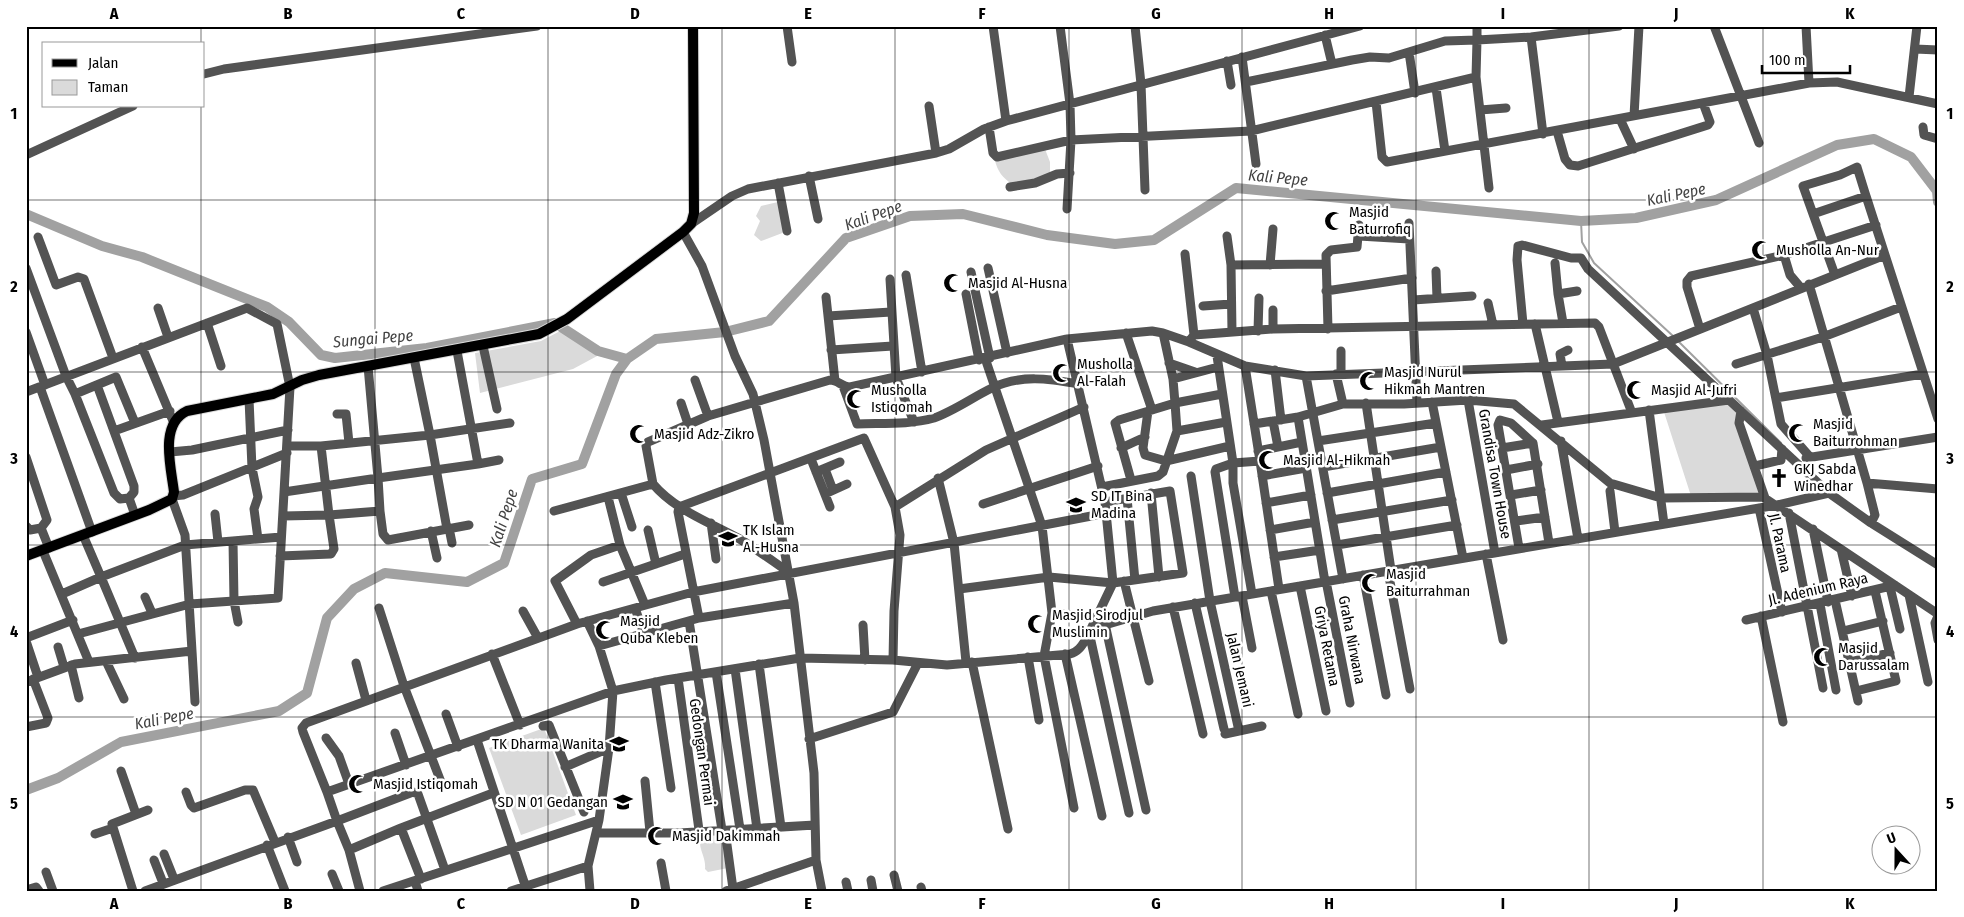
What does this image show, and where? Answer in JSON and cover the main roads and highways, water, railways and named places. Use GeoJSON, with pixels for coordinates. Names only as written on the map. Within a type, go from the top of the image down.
{"type":"FeatureCollection","features":[{"type":"Feature","properties":{"kind":"main road"},"geometry":{"type":"LineString","coordinates":[[26,556],[135,515],[173,497],[170,452],[172,416],[187,411],[273,394],[302,380],[319,375],[457,351],[539,334],[567,319],[683,232],[692,224],[694,213],[693,26]]}},
{"type":"Feature","properties":{"kind":"waterway","name":"Kali Pepe"},"geometry":{"type":"LineString","coordinates":[[26,790],[58,778],[121,742],[279,711],[307,693],[327,618],[354,589],[385,573],[467,582],[504,563],[532,479],[582,464],[616,374],[627,359],[656,339],[725,332],[769,321],[846,238],[910,216],[963,214],[1047,235],[1115,244],[1154,240],[1236,188],[1581,221],[1636,218],[1716,200],[1837,145],[1874,139],[1911,157],[1937,191],[1938,202]]}},
{"type":"Feature","properties":{"kind":"waterway","name":"Sungai Pepe"},"geometry":{"type":"LineString","coordinates":[[26,214],[102,246],[142,257],[267,307],[289,322],[321,355],[335,358],[427,348],[555,323],[598,351],[627,359]]}},
{"type":"Feature","properties":{"kind":"waterway"},"geometry":{"type":"LineString","coordinates":[[1581,221],[1582,242],[1594,263],[1673,336]]}},
{"type":"Feature","properties":{"kind":"waterway"},"geometry":{"type":"LineString","coordinates":[[1678,341],[1781,443]]}},
{"type":"Feature","properties":{"kind":"place","name":"Masjid Baturrofiq"},"geometry":{"type":"Point","coordinates":[1334,221]}},
{"type":"Feature","properties":{"kind":"place","name":"Musholla An-Nur"},"geometry":{"type":"Point","coordinates":[1761,250]}},
{"type":"Feature","properties":{"kind":"place","name":"Masjid Al-Husna"},"geometry":{"type":"Point","coordinates":[953,283]}},
{"type":"Feature","properties":{"kind":"place","name":"Musholla Al-Falah"},"geometry":{"type":"Point","coordinates":[1062,373]}},
{"type":"Feature","properties":{"kind":"place","name":"Masjid Nurul Hikmah Mantren"},"geometry":{"type":"Point","coordinates":[1369,381]}},
{"type":"Feature","properties":{"kind":"place","name":"Masjid Al-Jufri"},"geometry":{"type":"Point","coordinates":[1636,390]}},
{"type":"Feature","properties":{"kind":"place","name":"Musholla Istiqomah"},"geometry":{"type":"Point","coordinates":[856,399]}},
{"type":"Feature","properties":{"kind":"place","name":"Masjid Baiturrohman"},"geometry":{"type":"Point","coordinates":[1798,433]}},
{"type":"Feature","properties":{"kind":"place","name":"Masjid Adz-Zikro"},"geometry":{"type":"Point","coordinates":[639,434]}},
{"type":"Feature","properties":{"kind":"place","name":"Masjid Al-Hikmah"},"geometry":{"type":"Point","coordinates":[1268,460]}},
{"type":"Feature","properties":{"kind":"place","name":"GKJ Sabda Winedhar"},"geometry":{"type":"Point","coordinates":[1779,478]}},
{"type":"Feature","properties":{"kind":"place","name":"SD IT Bina Madina"},"geometry":{"type":"Point","coordinates":[1076,505]}},
{"type":"Feature","properties":{"kind":"place","name":"TK Islam Al-Husna"},"geometry":{"type":"Point","coordinates":[728,539]}},
{"type":"Feature","properties":{"kind":"place","name":"Masjid Baiturrahman"},"geometry":{"type":"Point","coordinates":[1371,583]}},
{"type":"Feature","properties":{"kind":"place","name":"Masjid Sirodjul Muslimin"},"geometry":{"type":"Point","coordinates":[1037,624]}},
{"type":"Feature","properties":{"kind":"place","name":"Masjid Quba Kleben"},"geometry":{"type":"Point","coordinates":[605,630]}},
{"type":"Feature","properties":{"kind":"place","name":"Masjid Darussalam"},"geometry":{"type":"Point","coordinates":[1823,657]}},
{"type":"Feature","properties":{"kind":"place","name":"TK Dharma Wanita"},"geometry":{"type":"Point","coordinates":[619,744]}},
{"type":"Feature","properties":{"kind":"place","name":"Masjid Istiqomah"},"geometry":{"type":"Point","coordinates":[358,784]}},
{"type":"Feature","properties":{"kind":"place","name":"SD N 01 Gedangan"},"geometry":{"type":"Point","coordinates":[623,802]}},
{"type":"Feature","properties":{"kind":"place","name":"Masjid Dakimmah"},"geometry":{"type":"Point","coordinates":[657,836]}}]}
